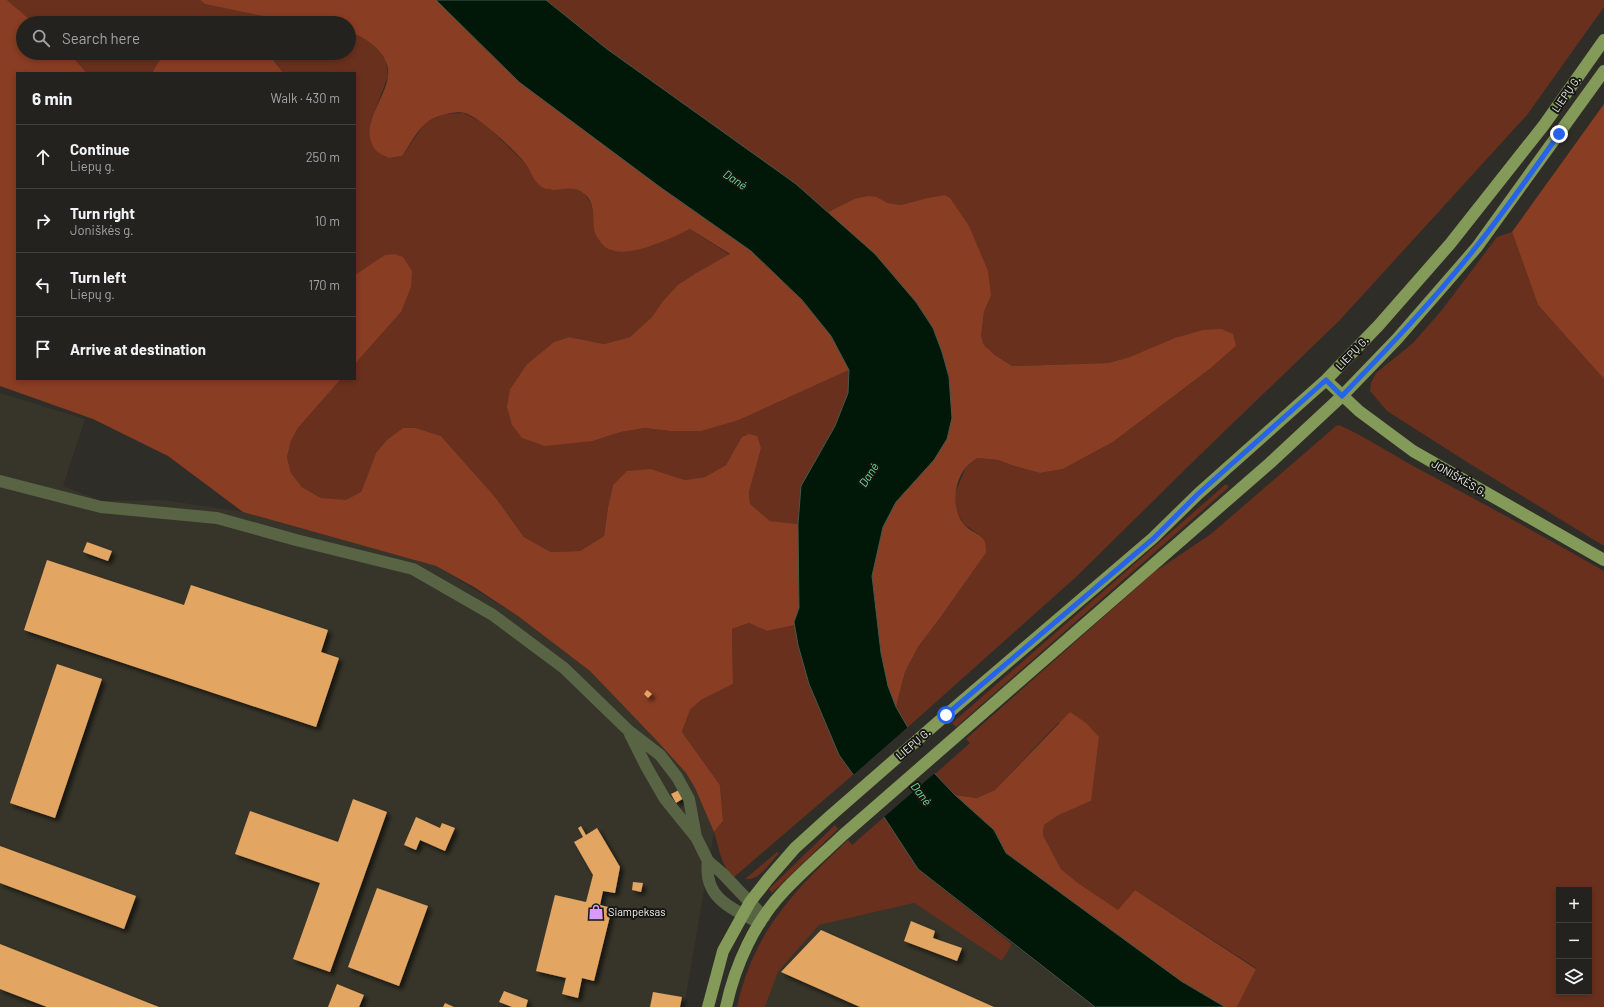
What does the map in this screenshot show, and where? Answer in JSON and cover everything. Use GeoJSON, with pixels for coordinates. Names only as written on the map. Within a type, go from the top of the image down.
{"type":"FeatureCollection","features":[{"type":"Feature","properties":{"kind":"main road","name":"LIEPŲ G."},"geometry":{"type":"LineString","coordinates":[[708,1007],[723,951],[750,902],[795,848],[946,715],[1154,538],[1198,494],[1326,380],[1379,325],[1454,238],[1544,125],[1604,40]]}},
{"type":"Feature","properties":{"kind":"main road","name":"LIEPŲ G."},"geometry":{"type":"LineString","coordinates":[[726,1007],[729,993],[741,959],[762,920],[784,891],[843,835],[1270,463],[1342,396],[1438,294],[1477,247],[1604,70]]}},
{"type":"Feature","properties":{"kind":"main road","name":"JONIŠKĖS G."},"geometry":{"type":"LineString","coordinates":[[1326,380],[1358,411],[1413,451],[1604,560]]}},
{"type":"Feature","properties":{"kind":"street"},"geometry":{"type":"LineString","coordinates":[[0,480],[101,507],[216,518],[296,540],[413,569],[492,615],[564,668],[629,731],[660,755],[677,777],[689,800],[696,837]]}},
{"type":"Feature","properties":{"kind":"street"},"geometry":{"type":"LineString","coordinates":[[629,731],[646,766],[665,799],[696,837],[708,862],[722,873],[750,902],[762,920]]}},
{"type":"Feature","properties":{"kind":"street"},"geometry":{"type":"LineString","coordinates":[[708,862],[706,873],[713,891],[720,901],[743,915],[762,920]]}},
{"type":"Feature","properties":{"kind":"shaded area"},"geometry":{"type":"Polygon","coordinates":[[[0,0],[7,0],[26,16],[16,16],[16,60],[75,60],[86,72],[16,72],[16,380],[340,380],[298,428],[291,441],[287,457],[291,473],[302,487],[321,498],[346,500],[361,492],[376,453],[387,440],[403,428],[416,428],[441,436],[496,498],[524,537],[551,552],[580,551],[604,536],[613,485],[627,471],[651,469],[685,480],[705,477],[726,465],[742,437],[749,434],[757,436],[761,448],[749,492],[750,504],[770,521],[798,524],[799,608],[794,622],[795,625],[767,631],[749,623],[732,629],[733,684],[701,700],[690,710],[682,732],[720,785],[723,821],[714,832],[695,788],[686,773],[590,671],[518,616],[474,587],[436,566],[243,512],[168,456],[93,419],[0,386],[0,0]]]}},
{"type":"Feature","properties":{"kind":"shaded area"},"geometry":{"type":"Polygon","coordinates":[[[7,0],[200,0],[205,4],[262,16],[26,16],[7,0]]]}},
{"type":"Feature","properties":{"kind":"shaded area"},"geometry":{"type":"Polygon","coordinates":[[[200,0],[436,0],[519,82],[660,187],[751,251],[802,300],[831,336],[849,370],[739,420],[701,431],[670,431],[645,428],[621,432],[593,441],[545,446],[522,438],[512,425],[507,407],[510,389],[527,364],[554,342],[569,337],[604,344],[630,337],[652,317],[663,301],[678,285],[730,254],[690,229],[657,244],[643,248],[629,251],[617,251],[606,248],[595,233],[593,210],[587,196],[572,188],[550,190],[538,184],[525,163],[513,150],[480,121],[465,113],[456,112],[433,118],[419,131],[402,156],[389,158],[375,150],[370,137],[370,126],[387,81],[388,70],[384,57],[375,47],[368,41],[356,35],[356,16],[262,16],[205,4],[200,0]]]}},
{"type":"Feature","properties":{"kind":"shaded area"},"geometry":{"type":"Polygon","coordinates":[[[546,0],[1604,0],[1604,7],[1527,115],[1339,321],[1076,577],[907,728],[896,707],[905,672],[918,647],[986,553],[982,537],[964,524],[956,511],[955,493],[966,467],[977,458],[998,460],[1040,473],[1063,469],[1113,442],[1211,368],[1236,346],[1130,357],[1108,363],[1012,366],[995,355],[984,345],[981,336],[984,312],[991,296],[945,195],[901,205],[888,203],[877,197],[854,199],[828,212],[796,184],[607,49],[546,0]]]}},
{"type":"Feature","properties":{"kind":"shaded area"},"geometry":{"type":"Polygon","coordinates":[[[356,35],[371,42],[386,60],[388,76],[371,121],[375,149],[389,158],[402,156],[425,123],[444,114],[464,113],[485,124],[526,164],[538,183],[549,190],[574,188],[584,193],[591,204],[595,220],[594,231],[602,245],[613,251],[652,246],[690,229],[730,255],[696,273],[663,301],[653,317],[630,337],[604,344],[569,337],[554,342],[527,364],[510,389],[593,441],[621,432],[645,428],[670,431],[739,420],[849,370],[848,393],[835,426],[801,486],[798,524],[770,521],[750,505],[749,492],[753,477],[734,452],[726,465],[705,477],[685,480],[651,469],[613,485],[604,536],[580,551],[551,552],[524,537],[496,498],[441,436],[416,428],[376,453],[361,492],[346,501],[321,498],[302,487],[291,473],[287,457],[291,441],[298,428],[340,380],[356,380],[356,363],[401,312],[365,269],[356,274],[356,72],[282,72],[273,60],[356,60],[356,35]]]}},
{"type":"Feature","properties":{"kind":"shaded area"},"geometry":{"type":"Polygon","coordinates":[[[75,60],[160,60],[153,72],[86,72],[75,60]]]}},
{"type":"Feature","properties":{"kind":"shaded area"},"geometry":{"type":"Polygon","coordinates":[[[160,60],[273,60],[282,72],[153,72],[160,60]]]}},
{"type":"Feature","properties":{"kind":"shaded area"},"geometry":{"type":"Polygon","coordinates":[[[1604,104],[1604,379],[1538,305],[1512,232],[1604,104]]]}},
{"type":"Feature","properties":{"kind":"shaded area"},"geometry":{"type":"Polygon","coordinates":[[[945,195],[950,198],[969,226],[988,271],[991,296],[984,312],[981,336],[984,345],[995,355],[1012,366],[1108,363],[1130,357],[1175,338],[1203,330],[1221,329],[1233,334],[1236,346],[1211,368],[1113,442],[1063,469],[1040,473],[998,460],[977,458],[967,466],[959,479],[957,486],[957,510],[963,523],[982,538],[986,546],[986,553],[918,647],[905,672],[896,707],[888,686],[881,653],[872,576],[883,527],[896,502],[934,460],[949,377],[933,328],[916,302],[828,212],[854,199],[868,196],[877,197],[888,203],[901,205],[945,195]]]}},
{"type":"Feature","properties":{"kind":"shaded area"},"geometry":{"type":"Polygon","coordinates":[[[1512,232],[1538,305],[1604,379],[1604,546],[1387,411],[1370,391],[1371,383],[1376,373],[1413,343],[1442,310],[1497,237],[1512,232]]]}},
{"type":"Feature","properties":{"kind":"shaded area"},"geometry":{"type":"Polygon","coordinates":[[[394,254],[403,257],[412,271],[411,287],[401,312],[356,363],[356,274],[385,255],[394,254]]]}},
{"type":"Feature","properties":{"kind":"shaded area"},"geometry":{"type":"Polygon","coordinates":[[[0,393],[85,419],[63,486],[101,501],[163,500],[243,512],[436,566],[518,616],[590,671],[686,773],[695,788],[714,832],[684,1007],[0,1007],[0,393]]]}},
{"type":"Feature","properties":{"kind":"shaded area"},"geometry":{"type":"Polygon","coordinates":[[[1339,425],[1604,571],[1604,1007],[1237,1007],[1256,968],[1135,890],[1118,911],[1061,869],[1043,835],[1044,825],[1059,815],[1091,801],[1059,722],[995,790],[977,798],[955,795],[935,774],[970,743],[966,739],[1153,573],[1211,534],[1339,425]]]}},
{"type":"Feature","properties":{"kind":"shaded area"},"geometry":{"type":"Polygon","coordinates":[[[1226,484],[1229,487],[956,727],[952,723],[1226,484]]]}},
{"type":"Feature","properties":{"kind":"shaded area"},"geometry":{"type":"Polygon","coordinates":[[[749,623],[767,631],[795,625],[798,645],[809,684],[839,755],[854,774],[733,878],[723,862],[714,832],[723,821],[720,785],[682,732],[690,710],[701,700],[733,684],[732,629],[749,623]]]}},
{"type":"Feature","properties":{"kind":"shaded area"},"geometry":{"type":"Polygon","coordinates":[[[1070,712],[1086,723],[1099,737],[1091,801],[1059,815],[1044,825],[1043,835],[1061,869],[1078,883],[1118,910],[1135,890],[1256,969],[1237,1007],[1225,1007],[1181,981],[1006,853],[994,830],[955,795],[977,798],[995,790],[1070,712]]]}},
{"type":"Feature","properties":{"kind":"shaded area"},"geometry":{"type":"Polygon","coordinates":[[[884,817],[918,869],[1012,944],[1002,961],[914,903],[819,925],[778,972],[765,1007],[737,1007],[744,980],[754,956],[765,934],[778,914],[810,877],[848,840],[852,845],[884,817]]]}},
{"type":"Feature","properties":{"kind":"shaded area"},"geometry":{"type":"Polygon","coordinates":[[[835,825],[838,829],[772,893],[769,889],[835,825]]]}},
{"type":"Feature","properties":{"kind":"shaded area"},"geometry":{"type":"Polygon","coordinates":[[[777,852],[779,853],[760,874],[750,879],[745,879],[777,852]]]}},
{"type":"Feature","properties":{"kind":"shaded area"},"geometry":{"type":"Polygon","coordinates":[[[914,903],[1002,961],[1012,944],[1095,1007],[765,1007],[778,972],[819,925],[914,903]]]}},
{"type":"Feature","properties":{"kind":"water","name":"Danė"},"geometry":{"type":"Polygon","coordinates":[[[436,0],[546,0],[607,49],[796,184],[875,254],[916,302],[933,328],[942,352],[949,377],[952,418],[947,439],[934,460],[896,502],[883,527],[872,576],[881,653],[888,686],[896,707],[935,774],[955,795],[994,830],[1006,853],[1181,981],[1225,1007],[1095,1007],[918,869],[884,817],[839,755],[809,684],[798,645],[794,622],[799,608],[798,524],[801,486],[835,426],[848,393],[849,370],[831,336],[802,300],[751,251],[660,187],[519,82],[436,0]]]}},
{"type":"Feature","properties":{"kind":"pier"},"geometry":{"type":"Polygon","coordinates":[[[909,726],[936,772],[883,818],[852,776],[909,726]]]}},
{"type":"Feature","properties":{"kind":"building"},"geometry":{"type":"Polygon","coordinates":[[[87,542],[112,551],[108,561],[83,552],[87,542]]]}},
{"type":"Feature","properties":{"kind":"building"},"geometry":{"type":"Polygon","coordinates":[[[47,560],[184,605],[191,585],[328,630],[321,652],[339,658],[316,727],[24,630],[47,560]]]}},
{"type":"Feature","properties":{"kind":"building"},"geometry":{"type":"Polygon","coordinates":[[[57,664],[102,679],[55,818],[10,803],[57,664]]]}},
{"type":"Feature","properties":{"kind":"building"},"geometry":{"type":"Polygon","coordinates":[[[647,690],[652,694],[648,698],[644,694],[647,690]]]}},
{"type":"Feature","properties":{"kind":"building"},"geometry":{"type":"Polygon","coordinates":[[[679,790],[684,798],[676,803],[671,794],[679,790]]]}},
{"type":"Feature","properties":{"kind":"building"},"geometry":{"type":"Polygon","coordinates":[[[353,799],[387,812],[330,972],[293,959],[320,883],[235,854],[250,811],[338,842],[353,799]]]}},
{"type":"Feature","properties":{"kind":"building"},"geometry":{"type":"Polygon","coordinates":[[[416,817],[440,828],[442,823],[455,828],[445,851],[420,840],[416,850],[404,845],[416,817]]]}},
{"type":"Feature","properties":{"kind":"building"},"geometry":{"type":"Polygon","coordinates":[[[581,826],[586,835],[597,828],[620,867],[615,893],[603,891],[600,905],[612,908],[594,981],[582,978],[578,998],[562,994],[566,978],[536,971],[555,895],[586,902],[593,875],[574,842],[583,837],[578,828],[581,826]]]}},
{"type":"Feature","properties":{"kind":"building"},"geometry":{"type":"Polygon","coordinates":[[[0,846],[136,896],[124,929],[0,883],[0,846]]]}},
{"type":"Feature","properties":{"kind":"building"},"geometry":{"type":"Polygon","coordinates":[[[633,882],[643,883],[641,892],[632,890],[633,882]]]}},
{"type":"Feature","properties":{"kind":"building"},"geometry":{"type":"Polygon","coordinates":[[[377,888],[428,906],[399,986],[348,967],[377,888]]]}},
{"type":"Feature","properties":{"kind":"building"},"geometry":{"type":"Polygon","coordinates":[[[911,921],[935,931],[933,938],[962,948],[957,961],[904,941],[911,921]]]}},
{"type":"Feature","properties":{"kind":"building"},"geometry":{"type":"Polygon","coordinates":[[[821,930],[994,1007],[860,1007],[781,972],[821,930]]]}},
{"type":"Feature","properties":{"kind":"building"},"geometry":{"type":"Polygon","coordinates":[[[0,944],[159,1007],[47,1007],[0,989],[0,944]]]}},
{"type":"Feature","properties":{"kind":"building"},"geometry":{"type":"Polygon","coordinates":[[[337,984],[364,995],[359,1007],[328,1007],[337,984]]]}},
{"type":"Feature","properties":{"kind":"building"},"geometry":{"type":"Polygon","coordinates":[[[504,991],[528,1000],[526,1007],[512,1007],[499,1002],[504,991]]]}},
{"type":"Feature","properties":{"kind":"building"},"geometry":{"type":"Polygon","coordinates":[[[653,992],[682,997],[680,1007],[650,1007],[653,992]]]}},
{"type":"Feature","properties":{"kind":"building"},"geometry":{"type":"Polygon","coordinates":[[[445,1003],[454,1007],[443,1007],[445,1003]]]}},
{"type":"Feature","properties":{"kind":"place","name":"Siampeksas"},"geometry":{"type":"Point","coordinates":[596,912]}},
{"type":"Feature","properties":{"kind":"route"},"geometry":{"type":"LineString","coordinates":[[946,715],[1154,538],[1198,494],[1254,442],[1326,380],[1342,396],[1438,294],[1477,247],[1559,134]]}}]}
